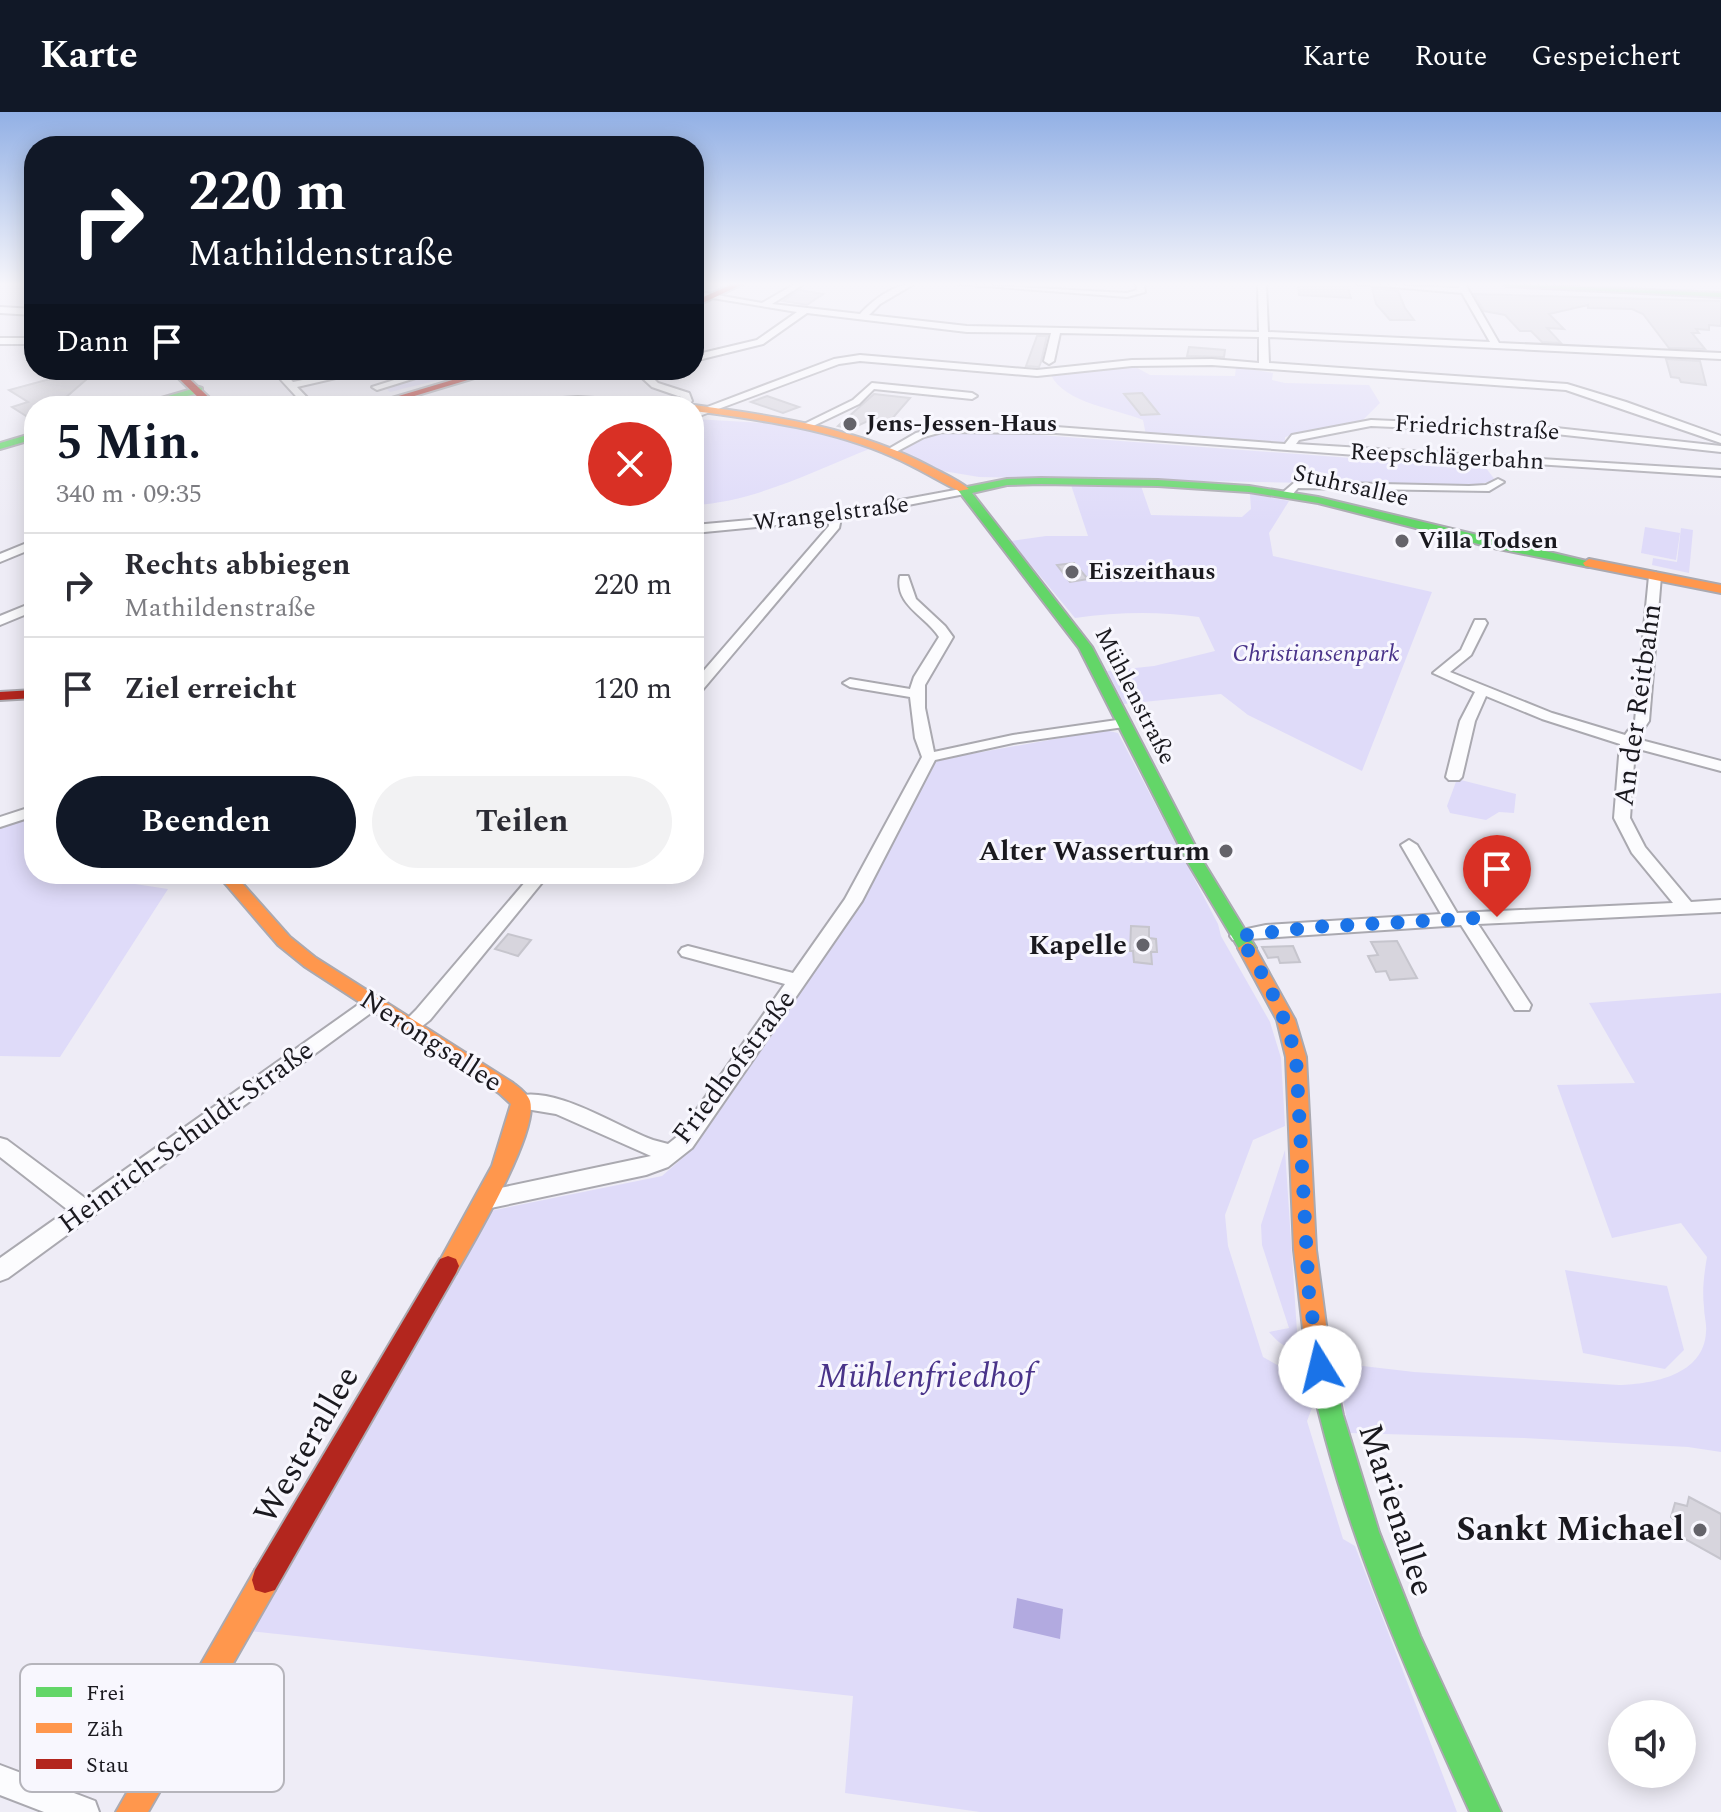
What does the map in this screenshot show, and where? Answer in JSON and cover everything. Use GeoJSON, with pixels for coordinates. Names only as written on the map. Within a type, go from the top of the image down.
{"type":"FeatureCollection","features":[{"type":"Feature","properties":{"kind":"main road"},"geometry":{"type":"LineString","coordinates":[[187,380],[204,396]]}},
{"type":"Feature","properties":{"kind":"main road"},"geometry":{"type":"LineString","coordinates":[[393,396],[456,380]]}},
{"type":"Feature","properties":{"kind":"main road"},"geometry":{"type":"LineString","coordinates":[[176,396],[199,390]]}},
{"type":"Feature","properties":{"kind":"main road"},"geometry":{"type":"LineString","coordinates":[[704,412],[807,425],[890,451],[966,491]]}},
{"type":"Feature","properties":{"kind":"main road"},"geometry":{"type":"LineString","coordinates":[[0,446],[24,439]]}},
{"type":"Feature","properties":{"kind":"main road"},"geometry":{"type":"LineString","coordinates":[[939,475],[1007,482]]}},
{"type":"Feature","properties":{"kind":"main road","name":"Stuhrsallee"},"geometry":{"type":"LineString","coordinates":[[966,491],[1007,482],[1183,484],[1287,494],[1494,544],[1721,589]]}},
{"type":"Feature","properties":{"kind":"main road","name":"Mühlenstraße"},"geometry":{"type":"LineString","coordinates":[[966,491],[1085,647],[1166,807],[1239,936]]}},
{"type":"Feature","properties":{"kind":"main road"},"geometry":{"type":"LineString","coordinates":[[0,696],[24,695]]}},
{"type":"Feature","properties":{"kind":"main road","name":"Nerongsallee"},"geometry":{"type":"LineString","coordinates":[[234,884],[284,941],[310,962],[506,1088],[521,1102]]}},
{"type":"Feature","properties":{"kind":"main road","name":"Marienallee"},"geometry":{"type":"LineString","coordinates":[[1239,936],[1273,991],[1286,1020],[1296,1057],[1309,1295],[1320,1367],[1339,1440],[1368,1541],[1404,1637],[1486,1812]]}},
{"type":"Feature","properties":{"kind":"main road","name":"Westerallee"},"geometry":{"type":"LineString","coordinates":[[217,1664],[486,1200],[518,1128],[521,1102]]}},
{"type":"Feature","properties":{"kind":"main road","name":"Westerallee"},"geometry":{"type":"LineString","coordinates":[[131,1812],[143,1792]]}},
{"type":"Feature","properties":{"kind":"street"},"geometry":{"type":"LineString","coordinates":[[704,410],[833,363]]}},
{"type":"Feature","properties":{"kind":"street"},"geometry":{"type":"LineString","coordinates":[[915,363],[1037,373],[1129,363]]}},
{"type":"Feature","properties":{"kind":"street"},"geometry":{"type":"LineString","coordinates":[[1218,363],[1567,387],[1721,440]]}},
{"type":"Feature","properties":{"kind":"street"},"geometry":{"type":"LineString","coordinates":[[286,380],[301,396]]}},
{"type":"Feature","properties":{"kind":"street"},"geometry":{"type":"LineString","coordinates":[[291,385],[316,380]]}},
{"type":"Feature","properties":{"kind":"street"},"geometry":{"type":"LineString","coordinates":[[387,396],[417,380]]}},
{"type":"Feature","properties":{"kind":"street"},"geometry":{"type":"LineString","coordinates":[[648,380],[686,396]]}},
{"type":"Feature","properties":{"kind":"street"},"geometry":{"type":"LineString","coordinates":[[807,425],[856,402],[872,386],[972,396]]}},
{"type":"Feature","properties":{"kind":"street","name":"Friedrichstraße"},"geometry":{"type":"LineString","coordinates":[[1290,448],[1291,440],[1296,437],[1371,423],[1556,431],[1721,449]]}},
{"type":"Feature","properties":{"kind":"street","name":"Reepschlägerbahn"},"geometry":{"type":"LineString","coordinates":[[890,451],[931,431],[971,428],[1071,431],[1290,448],[1721,473]]}},
{"type":"Feature","properties":{"kind":"street"},"geometry":{"type":"LineString","coordinates":[[1287,494],[1295,485],[1469,489],[1489,488],[1498,482]]}},
{"type":"Feature","properties":{"kind":"street","name":"Wrangelstraße"},"geometry":{"type":"LineString","coordinates":[[704,528],[835,517],[896,508],[966,491]]}},
{"type":"Feature","properties":{"kind":"street"},"geometry":{"type":"LineString","coordinates":[[704,679],[835,526],[835,517]]}},
{"type":"Feature","properties":{"kind":"street"},"geometry":{"type":"LineString","coordinates":[[0,558],[24,548]]}},
{"type":"Feature","properties":{"kind":"street","name":"An der Reitbahn"},"geometry":{"type":"LineString","coordinates":[[1655,576],[1642,721],[1628,741],[1622,818],[1638,849],[1687,908]]}},
{"type":"Feature","properties":{"kind":"street"},"geometry":{"type":"LineString","coordinates":[[904,579],[904,592],[910,601],[946,637],[921,672],[916,694],[923,741],[930,757],[1013,739],[1124,723]]}},
{"type":"Feature","properties":{"kind":"street"},"geometry":{"type":"LineString","coordinates":[[0,621],[24,610]]}},
{"type":"Feature","properties":{"kind":"street"},"geometry":{"type":"LineString","coordinates":[[1480,623],[1466,656],[1440,673],[1482,692],[1628,741],[1721,766]]}},
{"type":"Feature","properties":{"kind":"street"},"geometry":{"type":"LineString","coordinates":[[850,683],[916,694]]}},
{"type":"Feature","properties":{"kind":"street"},"geometry":{"type":"LineString","coordinates":[[1454,777],[1469,716],[1482,692]]}},
{"type":"Feature","properties":{"kind":"street","name":"Friedhofstraße"},"geometry":{"type":"LineString","coordinates":[[486,1200],[646,1167],[678,1149],[693,1132],[853,901],[930,757]]}},
{"type":"Feature","properties":{"kind":"street"},"geometry":{"type":"LineString","coordinates":[[0,822],[24,814]]}},
{"type":"Feature","properties":{"kind":"street"},"geometry":{"type":"LineString","coordinates":[[1409,845],[1522,1005]]}},
{"type":"Feature","properties":{"kind":"street"},"geometry":{"type":"LineString","coordinates":[[409,1026],[423,1015],[533,884]]}},
{"type":"Feature","properties":{"kind":"street"},"geometry":{"type":"LineString","coordinates":[[1239,936],[1281,930],[1721,906]]}},
{"type":"Feature","properties":{"kind":"street","name":"Friedhofstraße"},"geometry":{"type":"LineString","coordinates":[[688,952],[798,981]]}},
{"type":"Feature","properties":{"kind":"street","name":"Heinrich-Schuldt-Straße"},"geometry":{"type":"LineString","coordinates":[[0,1271],[372,1002]]}},
{"type":"Feature","properties":{"kind":"street","name":"Nerongsallee"},"geometry":{"type":"LineString","coordinates":[[521,1102],[542,1101],[643,1145],[669,1152]]}},
{"type":"Feature","properties":{"kind":"street"},"geometry":{"type":"LineString","coordinates":[[0,1146],[85,1210]]}},
{"type":"Feature","properties":{"kind":"street"},"geometry":{"type":"LineString","coordinates":[[0,1780],[20,1788]]}},
{"type":"Feature","properties":{"kind":"street"},"geometry":{"type":"LineString","coordinates":[[32,1792],[84,1812]]}},
{"type":"Feature","properties":{"kind":"green space"},"geometry":{"type":"Polygon","coordinates":[[[1132,365],[1150,375],[1235,376],[1236,367],[1273,373],[1272,380],[1285,383],[1369,385],[1380,403],[1363,420],[1285,437],[1285,445],[1146,435],[1143,420],[1079,399],[1058,385],[1051,375],[1132,365]]]}},
{"type":"Feature","properties":{"kind":"green space"},"geometry":{"type":"Polygon","coordinates":[[[409,380],[439,380],[390,392],[384,387],[409,380]]]}},
{"type":"Feature","properties":{"kind":"green space"},"geometry":{"type":"Polygon","coordinates":[[[704,420],[782,424],[872,448],[763,491],[704,504],[704,420]]]}},
{"type":"Feature","properties":{"kind":"green space"},"geometry":{"type":"Polygon","coordinates":[[[971,430],[1486,468],[1495,480],[1474,486],[979,477],[937,470],[901,451],[932,432],[971,430]]]}},
{"type":"Feature","properties":{"kind":"green space","name":"Christiansenpark"},"geometry":{"type":"Polygon","coordinates":[[[1071,485],[1141,486],[1151,515],[1242,517],[1251,509],[1250,494],[1289,501],[1269,533],[1273,556],[1432,592],[1362,771],[1248,715],[1221,694],[1124,704],[1107,671],[1154,666],[1215,651],[1199,617],[1137,613],[1075,618],[1011,541],[1046,536],[1088,536],[1071,485]]]}},
{"type":"Feature","properties":{"kind":"green space"},"geometry":{"type":"Polygon","coordinates":[[[1645,527],[1680,533],[1676,560],[1641,553],[1645,527]]]}},
{"type":"Feature","properties":{"kind":"green space"},"geometry":{"type":"Polygon","coordinates":[[[1681,528],[1693,530],[1689,573],[1652,565],[1653,558],[1677,562],[1681,528]]]}},
{"type":"Feature","properties":{"kind":"green space","name":"Mühlenfriedhof"},"geometry":{"type":"Polygon","coordinates":[[[1105,730],[1118,733],[1218,924],[1221,936],[1270,1022],[1281,1058],[1285,1126],[1253,1140],[1225,1215],[1228,1246],[1263,1357],[1306,1381],[1312,1408],[1307,1421],[1343,1539],[1355,1546],[1457,1812],[980,1812],[845,1793],[853,1696],[250,1631],[490,1211],[662,1176],[695,1147],[854,915],[937,760],[1105,730]]]}},
{"type":"Feature","properties":{"kind":"green space"},"geometry":{"type":"Polygon","coordinates":[[[1457,779],[1516,794],[1514,813],[1499,812],[1486,820],[1450,813],[1447,806],[1457,779]]]}},
{"type":"Feature","properties":{"kind":"green space"},"geometry":{"type":"Polygon","coordinates":[[[24,819],[24,884],[135,884],[168,889],[60,1057],[0,1056],[0,826],[24,819]]]}},
{"type":"Feature","properties":{"kind":"green space"},"geometry":{"type":"Polygon","coordinates":[[[1721,993],[1721,1452],[1688,1447],[1524,1438],[1349,1433],[1337,1363],[1414,1372],[1619,1385],[1661,1379],[1687,1367],[1696,1358],[1703,1347],[1706,1332],[1703,1289],[1707,1257],[1681,1223],[1612,1238],[1557,1085],[1635,1083],[1589,1003],[1721,993]]]}},
{"type":"Feature","properties":{"kind":"green space"},"geometry":{"type":"Polygon","coordinates":[[[1285,1150],[1298,1347],[1282,1344],[1269,1332],[1289,1328],[1262,1245],[1261,1225],[1285,1150]]]}},
{"type":"Feature","properties":{"kind":"green space"},"geometry":{"type":"Polygon","coordinates":[[[1565,1270],[1667,1286],[1684,1350],[1665,1369],[1583,1353],[1565,1270]]]}},
{"type":"Feature","properties":{"kind":"shaded area"},"geometry":{"type":"Polygon","coordinates":[[[1017,1598],[1063,1609],[1060,1639],[1013,1628],[1017,1598]]]}},
{"type":"Feature","properties":{"kind":"building"},"geometry":{"type":"Polygon","coordinates":[[[1027,363],[1040,363],[1039,367],[1026,366],[1027,363]]]}},
{"type":"Feature","properties":{"kind":"building"},"geometry":{"type":"Polygon","coordinates":[[[1667,363],[1701,363],[1706,385],[1681,382],[1679,378],[1671,377],[1667,363]]]}},
{"type":"Feature","properties":{"kind":"building"},"geometry":{"type":"Polygon","coordinates":[[[46,380],[86,380],[67,396],[24,396],[24,399],[9,390],[46,380]]]}},
{"type":"Feature","properties":{"kind":"building"},"geometry":{"type":"Polygon","coordinates":[[[1142,393],[1159,414],[1141,415],[1124,394],[1142,393]]]}},
{"type":"Feature","properties":{"kind":"building"},"geometry":{"type":"Polygon","coordinates":[[[874,394],[910,398],[891,420],[874,418],[851,429],[838,426],[874,394]]]}},
{"type":"Feature","properties":{"kind":"building"},"geometry":{"type":"Polygon","coordinates":[[[767,396],[799,407],[783,413],[751,402],[767,396]]]}},
{"type":"Feature","properties":{"kind":"building"},"geometry":{"type":"Polygon","coordinates":[[[24,403],[24,415],[12,407],[24,403]]]}},
{"type":"Feature","properties":{"kind":"building","name":"Eiszeithaus"},"geometry":{"type":"Polygon","coordinates":[[[1074,563],[1088,579],[1070,582],[1057,565],[1074,563]]]}},
{"type":"Feature","properties":{"kind":"building","name":"Kapelle"},"geometry":{"type":"Polygon","coordinates":[[[1131,926],[1149,927],[1149,938],[1156,939],[1157,952],[1151,952],[1152,964],[1134,962],[1133,951],[1130,951],[1131,926]]]}},
{"type":"Feature","properties":{"kind":"building"},"geometry":{"type":"Polygon","coordinates":[[[508,934],[531,940],[518,956],[495,949],[508,934]]]}},
{"type":"Feature","properties":{"kind":"building"},"geometry":{"type":"Polygon","coordinates":[[[1397,941],[1417,978],[1390,980],[1386,971],[1376,972],[1368,956],[1378,955],[1371,942],[1397,941]]]}},
{"type":"Feature","properties":{"kind":"building"},"geometry":{"type":"Polygon","coordinates":[[[1293,946],[1300,962],[1280,963],[1278,957],[1268,958],[1262,947],[1293,946]]]}},
{"type":"Feature","properties":{"kind":"building","name":"Sankt Michael"},"geometry":{"type":"Polygon","coordinates":[[[1689,1497],[1721,1514],[1721,1559],[1678,1535],[1681,1526],[1671,1517],[1675,1503],[1687,1506],[1689,1497]]]}},
{"type":"Feature","properties":{"kind":"traffic: fast"},"geometry":{"type":"LineString","coordinates":[[176,396],[199,390]]}},
{"type":"Feature","properties":{"kind":"traffic: fast"},"geometry":{"type":"LineString","coordinates":[[0,446],[24,439]]}},
{"type":"Feature","properties":{"kind":"traffic: fast"},"geometry":{"type":"LineString","coordinates":[[966,491],[1007,482],[1041,481],[1158,483],[1249,489],[1318,500],[1494,544],[1589,563]]}},
{"type":"Feature","properties":{"kind":"traffic: fast"},"geometry":{"type":"LineString","coordinates":[[963,489],[1085,647],[1196,863],[1247,948]]}},
{"type":"Feature","properties":{"kind":"traffic: fast"},"geometry":{"type":"LineString","coordinates":[[1318,1355],[1330,1415],[1366,1532],[1410,1646],[1486,1812]]}},
{"type":"Feature","properties":{"kind":"traffic: slow"},"geometry":{"type":"LineString","coordinates":[[704,410],[767,419],[863,442],[916,463],[963,489]]}},
{"type":"Feature","properties":{"kind":"traffic: slow"},"geometry":{"type":"LineString","coordinates":[[1589,563],[1721,589]]}},
{"type":"Feature","properties":{"kind":"traffic: slow"},"geometry":{"type":"LineString","coordinates":[[234,884],[284,941],[310,962],[506,1088],[521,1102],[511,1145],[502,1166],[448,1266]]}},
{"type":"Feature","properties":{"kind":"traffic: slow"},"geometry":{"type":"LineString","coordinates":[[1247,948],[1286,1020],[1296,1057],[1305,1250],[1318,1355]]}},
{"type":"Feature","properties":{"kind":"traffic: slow"},"geometry":{"type":"LineString","coordinates":[[216,1664],[265,1580]]}},
{"type":"Feature","properties":{"kind":"traffic: slow"},"geometry":{"type":"LineString","coordinates":[[131,1812],[143,1792]]}},
{"type":"Feature","properties":{"kind":"traffic: jam"},"geometry":{"type":"LineString","coordinates":[[186,380],[202,396]]}},
{"type":"Feature","properties":{"kind":"traffic: jam"},"geometry":{"type":"LineString","coordinates":[[405,396],[461,380]]}},
{"type":"Feature","properties":{"kind":"traffic: jam"},"geometry":{"type":"LineString","coordinates":[[0,696],[24,695]]}},
{"type":"Feature","properties":{"kind":"traffic: jam"},"geometry":{"type":"LineString","coordinates":[[265,1580],[448,1266]]}},
{"type":"Feature","properties":{"kind":"place","name":"Jens-Jessen-Haus"},"geometry":{"type":"Point","coordinates":[850,424]}},
{"type":"Feature","properties":{"kind":"place","name":"Villa Todsen"},"geometry":{"type":"Point","coordinates":[1402,541]}},
{"type":"Feature","properties":{"kind":"place","name":"Eiszeithaus"},"geometry":{"type":"Point","coordinates":[1072,572]}},
{"type":"Feature","properties":{"kind":"place","name":"Alter Wasserturm"},"geometry":{"type":"Point","coordinates":[1226,851]}},
{"type":"Feature","properties":{"kind":"place","name":"Kapelle"},"geometry":{"type":"Point","coordinates":[1143,945]}},
{"type":"Feature","properties":{"kind":"place","name":"Sankt Michael"},"geometry":{"type":"Point","coordinates":[1700,1530]}},
{"type":"Feature","properties":{"kind":"route"},"geometry":{"type":"LineString","coordinates":[[1320,1367],[1309,1295],[1296,1057],[1286,1020],[1273,991],[1239,936],[1315,927],[1497,917]]}}]}
